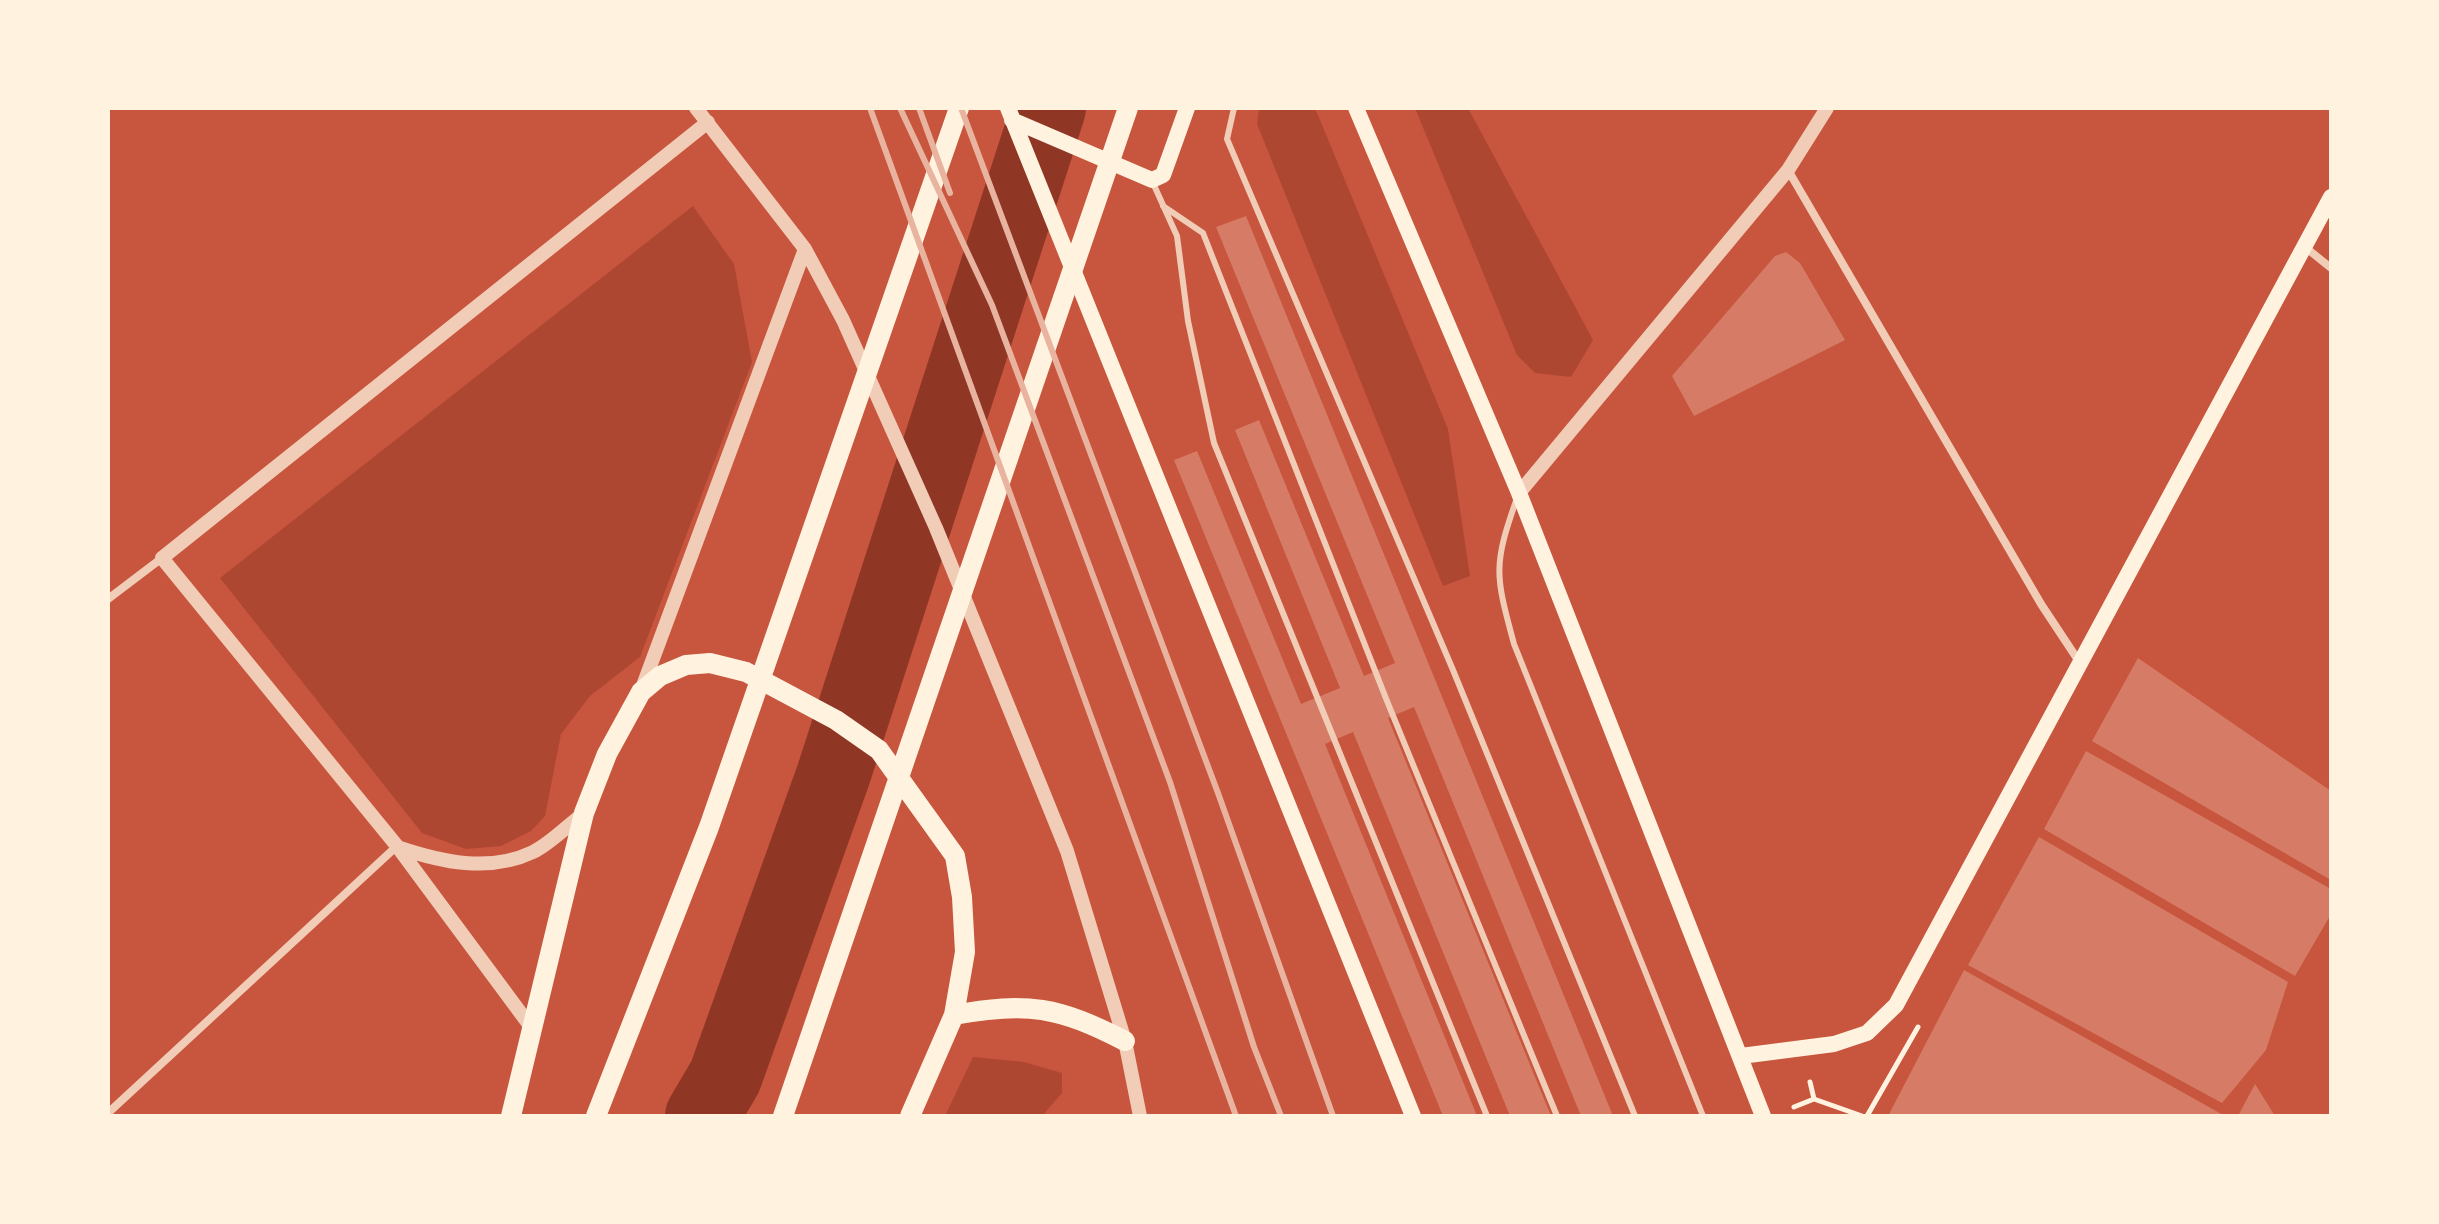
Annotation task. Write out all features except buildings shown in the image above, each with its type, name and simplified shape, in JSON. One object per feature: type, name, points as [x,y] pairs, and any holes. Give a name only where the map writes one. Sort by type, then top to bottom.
[{"type":"main road","points":[[596,1116],[709,827],[959,108]]},
{"type":"main road","points":[[783,1116],[1128,108]]},
{"type":"main road","points":[[1015,119],[1152,180],[1163,175],[1187,108]]},
{"type":"main road","points":[[1356,108],[1519,493],[1763,1116]]},
{"type":"main road","points":[[1015,119],[1413,1116]]},
{"type":"main road","points":[[1741,1056],[1834,1044],[1867,1033],[1896,1005],[2331,197]]},
{"type":"main road","points":[[511,1116],[584,813],[607,754],[641,692],[673,670],[686,665],[710,663],[746,672],[836,720],[871,745],[928,814],[955,856],[962,897],[965,952],[954,1015],[910,1116]]},
{"type":"main road","points":[[954,1015],[999,1007],[1031,1007],[1076,1016],[1125,1041]]},
{"type":"street","points":[[696,108],[805,249],[843,320],[936,528],[1067,851],[1125,1041],[1140,1116]]},
{"type":"street","points":[[1519,493],[1788,170],[1827,108]]},
{"type":"street","points":[[108,599],[708,122]]},
{"type":"street","points":[[1788,170],[2041,604],[2080,663]]},
{"type":"street","points":[[2304,247],[2331,268]]},
{"type":"street","points":[[641,692],[805,249]]},
{"type":"street","points":[[162,558],[397,846],[531,1027]]},
{"type":"street","points":[[397,846],[453,863],[500,862],[534,851],[584,813]]},
{"type":"street","points":[[108,1113],[397,846]]},
{"type":"lane","points":[[1234,108],[1227,139],[1453,670],[1635,1116]]},
{"type":"lane","points":[[1152,180],[1177,236],[1188,321],[1214,443],[1487,1116]]},
{"type":"lane","points":[[1163,206],[1203,233],[1387,701],[1557,1116]]},
{"type":"lane","points":[[1519,493],[1499,550],[1497,585],[1514,644],[1703,1116]]},
{"type":"path","points":[[1794,1107],[1814,1099],[1864,1116],[1922,1020]]},
{"type":"path","points":[[1810,1082],[1814,1099]]},
{"type":"shaded area","points":[[1259,108],[1315,108],[1448,429],[1470,576],[1443,586],[1257,124]]},
{"type":"shaded area","points":[[1415,108],[1468,108],[1593,340],[1571,377],[1535,373],[1517,355]]},
{"type":"shaded area","points":[[693,206],[734,264],[752,362],[640,657],[590,696],[561,734],[545,816],[531,831],[501,846],[466,849],[422,833],[220,578]]},
{"type":"shaded area","points":[[973,1057],[1024,1062],[1062,1073],[1062,1093],[1042,1116],[945,1116]]},
{"type":"waterway","points":[[702,1116],[725,1077],[833,776],[1049,108]]},
{"type":"railway","points":[[870,108],[1236,1116]]},
{"type":"railway","points":[[900,108],[992,305],[1170,782],[1254,1047],[1281,1116]]},
{"type":"railway","points":[[919,108],[950,193]]},
{"type":"railway","points":[[961,108],[1218,793],[1333,1116]]}]
